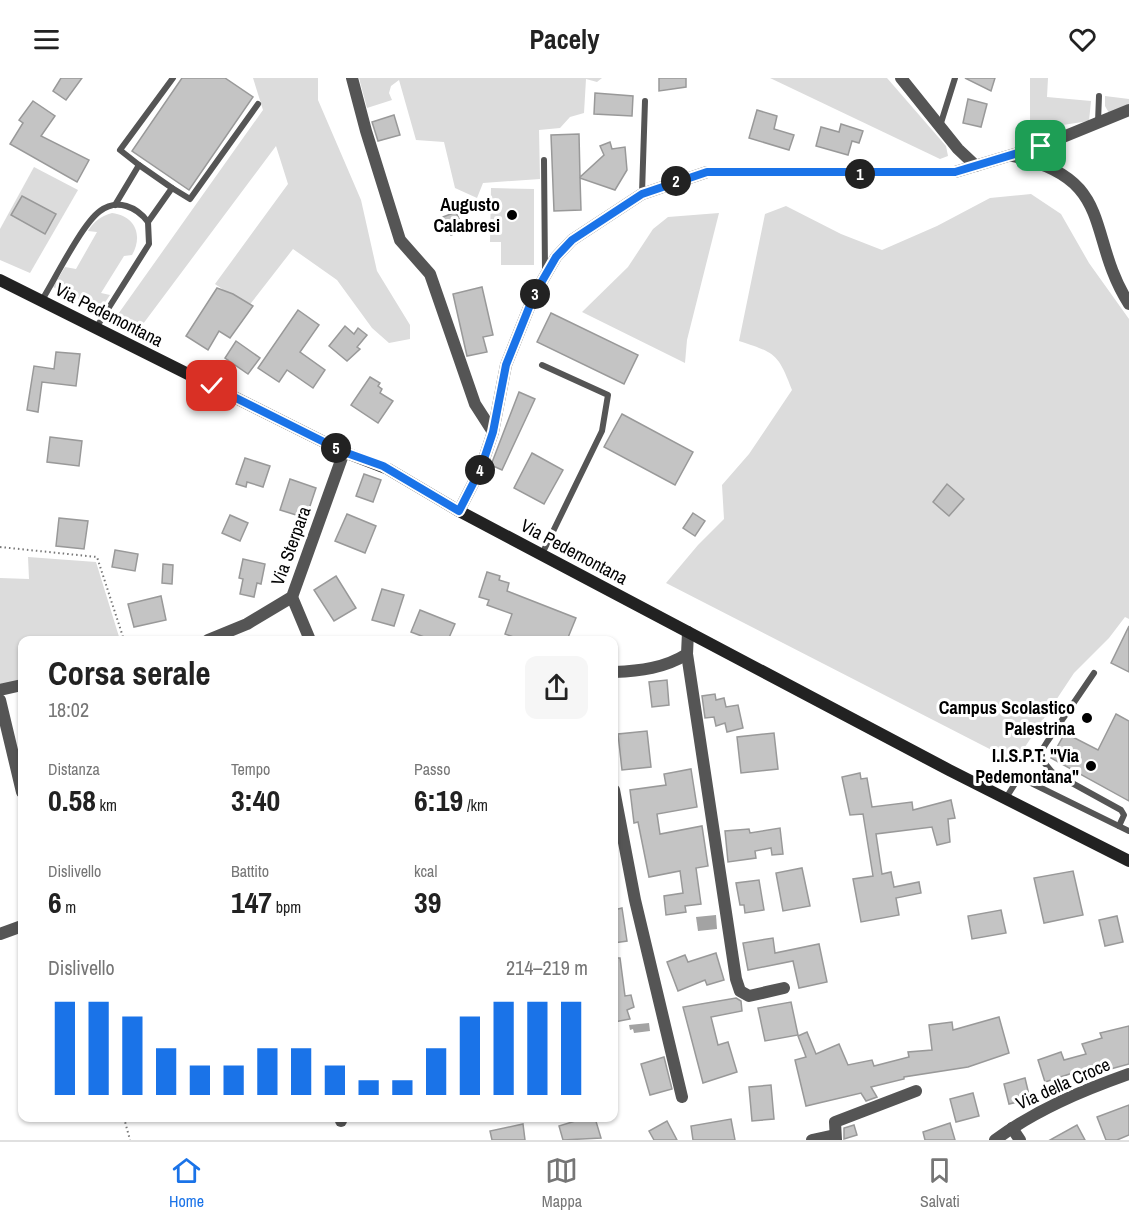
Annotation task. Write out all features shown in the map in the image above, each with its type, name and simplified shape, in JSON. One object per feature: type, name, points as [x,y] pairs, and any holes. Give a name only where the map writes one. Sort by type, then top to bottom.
[{"type":"street","points":[[352,78],[400,240],[430,274],[475,404],[493,432]]},
{"type":"street","points":[[901,78],[976,166]]},
{"type":"street","points":[[459,511],[481,468],[493,432],[506,365],[534,295],[556,257],[572,240],[642,194],[707,172],[944,173],[1010,156],[1129,110]]},
{"type":"street","points":[[1010,156],[1055,170],[1086,195],[1100,224],[1105,250],[1121,291],[1129,304]]},
{"type":"street","name":"Via Pedemontana","points":[[0,280],[344,452],[383,466],[459,511],[542,555],[1129,861]]},
{"type":"street","name":"Via Sterpara","points":[[217,636],[257,619],[292,597],[344,452]]},
{"type":"street","points":[[292,597],[308,636]]},
{"type":"street","points":[[688,632],[687,654],[736,979],[740,991],[749,996],[784,988]]},
{"type":"street","points":[[618,672],[660,667],[687,654]]},
{"type":"street","points":[[0,690],[18,686]]},
{"type":"street","points":[[0,700],[18,775]]},
{"type":"street","points":[[618,811],[635,900],[682,1097]]},
{"type":"street","points":[[0,934],[18,927]]},
{"type":"street","name":"Via della Croce","points":[[995,1140],[1012,1128],[1086,1089],[1129,1074]]},
{"type":"street","points":[[812,1140],[836,1137],[835,1122],[916,1091]]},
{"type":"street","name":"Via della Croce","points":[[1012,1128],[1020,1140]]},
{"type":"lane","points":[[173,78],[120,150],[189,199],[258,104]]},
{"type":"lane","points":[[940,126],[955,78]]},
{"type":"lane","points":[[1098,123],[1099,96]]},
{"type":"lane","points":[[642,194],[645,101]]},
{"type":"lane","points":[[544,160],[545,276]]},
{"type":"lane","points":[[115,205],[139,165]]},
{"type":"lane","points":[[95,328],[149,244],[148,222],[172,188]]},
{"type":"lane","points":[[42,300],[93,216],[109,205],[115,205],[132,207],[148,222]]},
{"type":"lane","points":[[542,365],[608,395],[602,430],[542,555]]},
{"type":"lane","points":[[1094,673],[1042,750],[1042,760],[1047,769],[1121,810],[1126,817],[1119,826]]},
{"type":"lane","points":[[1006,798],[1016,782],[1025,780],[1129,831]]},
{"type":"path","points":[[0,547],[97,557],[122,636]]},
{"type":"path","points":[[125,1122],[130,1140]]},
{"type":"shaded area","points":[[253,78],[318,78],[318,100],[361,200],[377,271],[410,325],[410,339],[389,343],[372,328],[337,280],[293,249],[248,307],[215,284],[288,184],[276,146],[140,328],[116,317],[263,110]]},
{"type":"shaded area","points":[[359,78],[602,78],[597,82],[586,79],[584,113],[570,117],[560,128],[539,130],[540,179],[483,183],[477,198],[455,188],[444,142],[416,140],[399,80],[391,86],[389,93],[392,100],[367,108]]},
{"type":"shaded area","points":[[770,78],[887,78],[946,146],[948,156],[940,159]]},
{"type":"shaded area","points":[[1030,78],[1048,78],[1047,97],[1091,101],[1089,121],[1030,130]]},
{"type":"shaded area","points":[[1105,96],[1129,99],[1129,108],[1109,113],[1105,106]]},
{"type":"shaded area","points":[[34,167],[78,190],[30,273],[0,260],[0,229]]},
{"type":"shaded area","name":"Augusto Calabresi","points":[[491,188],[534,189],[534,265],[501,265],[501,242],[490,242]]},
{"type":"shaded area","points":[[1031,194],[1061,214],[1089,263],[1129,319],[1129,619],[1125,617],[1109,638],[1074,673],[1015,762],[666,583],[698,545],[724,519],[722,485],[749,454],[792,390],[783,369],[774,356],[739,341],[765,214],[786,206],[841,234],[882,250],[937,226],[990,198]]},
{"type":"shaded area","points":[[112,213],[127,218],[132,223],[137,234],[137,241],[132,255],[124,256],[101,293],[110,295],[100,310],[53,287],[65,267],[76,269],[97,232],[88,231],[93,224],[101,217]]},
{"type":"shaded area","points":[[719,213],[687,340],[685,363],[582,312],[628,267],[653,229],[668,217]]},
{"type":"shaded area","points":[[28,557],[96,562],[119,636],[18,636],[18,681],[0,685],[0,578],[29,579]]},
{"type":"shaded area","points":[[716,915],[717,929],[698,931],[696,917]]},
{"type":"shaded area","points":[[649,1023],[650,1031],[634,1033],[633,1029],[630,1030],[629,1025]]},
{"type":"building","points":[[61,78],[82,78],[66,100],[53,91]]},
{"type":"building","points":[[182,78],[225,78],[253,97],[189,190],[132,151]]},
{"type":"building","points":[[659,78],[686,78],[686,87],[659,91]]},
{"type":"building","points":[[965,78],[995,78],[991,91]]},
{"type":"building","points":[[595,93],[633,96],[632,116],[594,114]]},
{"type":"building","points":[[968,99],[987,104],[981,127],[963,123]]},
{"type":"building","points":[[33,101],[55,116],[41,136],[89,160],[77,182],[10,144],[23,123],[19,120]]},
{"type":"building","points":[[757,110],[777,116],[774,129],[794,135],[789,150],[749,138]]},
{"type":"building","points":[[394,115],[400,135],[378,141],[372,122]]},
{"type":"building","points":[[841,124],[863,131],[859,143],[852,141],[848,155],[816,146],[821,127],[839,132]]},
{"type":"building","points":[[579,134],[580,177],[604,155],[600,146],[610,142],[612,149],[625,147],[627,170],[615,190],[580,178],[581,210],[554,211],[551,135]]},
{"type":"building","points":[[22,196],[56,214],[45,234],[11,215]]},
{"type":"building","points":[[456,212],[464,230],[451,235],[443,217]]},
{"type":"building","points":[[482,287],[493,335],[483,337],[487,352],[467,356],[453,294]]},
{"type":"building","points":[[217,288],[253,306],[230,338],[219,331],[208,350],[186,336]]},
{"type":"building","points":[[298,310],[319,325],[300,352],[325,370],[313,388],[287,370],[279,382],[258,368]]},
{"type":"building","points":[[551,313],[638,355],[624,384],[537,342]]},
{"type":"building","points":[[345,326],[354,334],[358,328],[367,335],[357,347],[360,349],[347,361],[329,346]]},
{"type":"building","points":[[236,341],[260,358],[248,374],[225,358]]},
{"type":"building","points":[[56,352],[80,354],[76,386],[42,382],[38,412],[27,410],[34,366],[54,369]]},
{"type":"building","points":[[370,377],[380,383],[378,386],[382,389],[380,393],[393,401],[378,423],[351,405]]},
{"type":"building","points":[[519,392],[535,399],[502,470],[491,465]]},
{"type":"building","points":[[622,414],[693,452],[675,485],[604,447]]},
{"type":"building","points":[[50,437],[82,441],[79,466],[47,462]]},
{"type":"building","points":[[532,453],[563,470],[544,504],[514,488]]},
{"type":"building","points":[[245,458],[270,466],[263,487],[247,482],[246,487],[236,484]]},
{"type":"building","points":[[364,474],[381,480],[373,502],[356,496]]},
{"type":"building","points":[[290,479],[316,488],[306,518],[280,510]]},
{"type":"building","points":[[947,484],[964,499],[949,516],[933,502]]},
{"type":"building","points":[[693,513],[705,521],[695,536],[683,528]]},
{"type":"building","points":[[347,514],[376,526],[365,553],[335,541]]},
{"type":"building","points":[[230,515],[248,523],[240,541],[222,533]]},
{"type":"building","points":[[59,518],[88,521],[84,549],[56,546]]},
{"type":"building","points":[[115,550],[138,554],[135,571],[112,567]]},
{"type":"building","points":[[243,559],[265,564],[261,584],[257,583],[254,597],[240,594],[243,579],[239,578]]},
{"type":"building","points":[[163,564],[173,565],[172,584],[162,583]]},
{"type":"building","points":[[487,572],[500,576],[499,580],[509,583],[507,591],[576,618],[569,636],[511,636],[505,634],[512,614],[487,605],[489,600],[479,597]]},
{"type":"building","points":[[336,576],[356,608],[334,621],[314,590]]},
{"type":"building","points":[[382,589],[404,595],[394,626],[372,620]]},
{"type":"building","points":[[161,596],[166,620],[134,627],[128,604]]},
{"type":"building","points":[[420,610],[455,624],[450,636],[422,636],[411,632]]},
{"type":"building","points":[[1129,626],[1129,672],[1111,663]]},
{"type":"building","points":[[667,680],[669,705],[652,707],[649,682]]},
{"type":"building","points":[[715,694],[716,700],[724,698],[726,707],[738,705],[743,728],[727,732],[725,723],[716,726],[714,717],[705,718],[702,696]]},
{"type":"building","name":"I.I.S.P.T. \"Via Pedemontana\"","points":[[1116,714],[1129,721],[1129,801],[1051,758],[1065,733],[1098,750]]},
{"type":"building","points":[[647,731],[651,767],[622,770],[618,734]]},
{"type":"building","points":[[774,733],[778,769],[741,773],[737,737]]},
{"type":"building","points":[[691,769],[697,807],[657,814],[660,834],[702,826],[708,866],[696,868],[701,904],[685,906],[686,912],[666,915],[664,896],[683,893],[680,871],[649,877],[638,822],[634,823],[630,790],[666,785],[664,774]]},
{"type":"building","points":[[860,773],[861,779],[867,778],[872,807],[912,802],[913,810],[951,800],[955,818],[948,819],[950,842],[937,845],[932,827],[876,834],[882,874],[891,872],[894,887],[919,882],[921,893],[896,898],[899,915],[861,922],[853,879],[873,876],[863,814],[850,815],[842,777]]},
{"type":"building","points":[[780,828],[783,854],[772,855],[771,848],[755,851],[756,858],[728,862],[725,831],[749,829],[750,833]]},
{"type":"building","points":[[802,868],[810,906],[783,911],[776,873]]},
{"type":"building","points":[[1073,871],[1083,915],[1044,923],[1034,878]]},
{"type":"building","points":[[759,880],[764,910],[745,913],[744,905],[740,905],[736,883]]},
{"type":"building","points":[[622,908],[627,941],[618,942],[618,909]]},
{"type":"building","points":[[1001,910],[1006,933],[972,939],[968,916]]},
{"type":"building","points":[[1117,916],[1123,942],[1105,946],[1099,920]]},
{"type":"building","points":[[773,938],[775,953],[819,944],[827,982],[799,988],[793,961],[748,970],[743,943]]},
{"type":"building","points":[[716,953],[724,980],[707,985],[705,980],[678,991],[667,962],[685,955],[688,962]]},
{"type":"building","points":[[618,958],[620,958],[625,996],[631,995],[634,1007],[627,1010],[630,1019],[618,1021]]},
{"type":"building","points":[[736,998],[741,1001],[742,1011],[711,1017],[718,1045],[728,1042],[737,1072],[703,1083],[683,1007]]},
{"type":"building","points":[[791,1002],[798,1035],[765,1041],[758,1008]]},
{"type":"building","points":[[999,1017],[1009,1053],[968,1067],[904,1077],[904,1079],[871,1087],[877,1097],[866,1101],[861,1093],[806,1106],[795,1060],[806,1057],[798,1036],[807,1032],[816,1054],[839,1044],[848,1065],[872,1060],[874,1066],[909,1057],[908,1052],[932,1050],[929,1025],[952,1022],[953,1030]]},
{"type":"building","points":[[1129,1026],[1129,1064],[1081,1077],[1079,1071],[1045,1082],[1038,1060],[1061,1052],[1064,1060],[1086,1054],[1082,1044],[1102,1038],[1100,1033]]},
{"type":"building","points":[[664,1057],[672,1089],[650,1095],[641,1064]]},
{"type":"building","points":[[1025,1078],[1030,1099],[1009,1104],[1004,1084]]},
{"type":"building","points":[[771,1085],[774,1119],[752,1121],[749,1087]]},
{"type":"building","points":[[973,1093],[979,1116],[956,1122],[950,1099]]},
{"type":"building","points":[[1129,1105],[1129,1135],[1117,1140],[1106,1140],[1097,1117]]},
{"type":"building","points":[[731,1119],[735,1140],[693,1140],[691,1126]]},
{"type":"building","points":[[667,1121],[677,1140],[654,1140],[649,1131]]},
{"type":"building","points":[[572,1122],[596,1122],[601,1138],[563,1140],[559,1126]]},
{"type":"building","points":[[950,1123],[955,1140],[925,1140],[923,1132]]},
{"type":"building","points":[[523,1124],[525,1140],[492,1140],[490,1131]]},
{"type":"building","points":[[854,1125],[857,1135],[844,1139],[844,1128]]},
{"type":"building","points":[[1077,1125],[1085,1140],[1050,1140]]},
{"type":"place","name":"Augusto Calabresi","points":[[512,215]]},
{"type":"place","name":"Campus Scolastico Palestrina","points":[[1087,718]]},
{"type":"place","name":"I.I.S.P.T. \"Via Pedemontana\"","points":[[1091,766]]},
{"type":"route","points":[[212,386],[344,452],[383,466],[459,511],[481,468],[493,432],[506,365],[534,295],[556,257],[572,240],[642,194],[707,172],[871,174],[955,172],[1041,146]]}]
